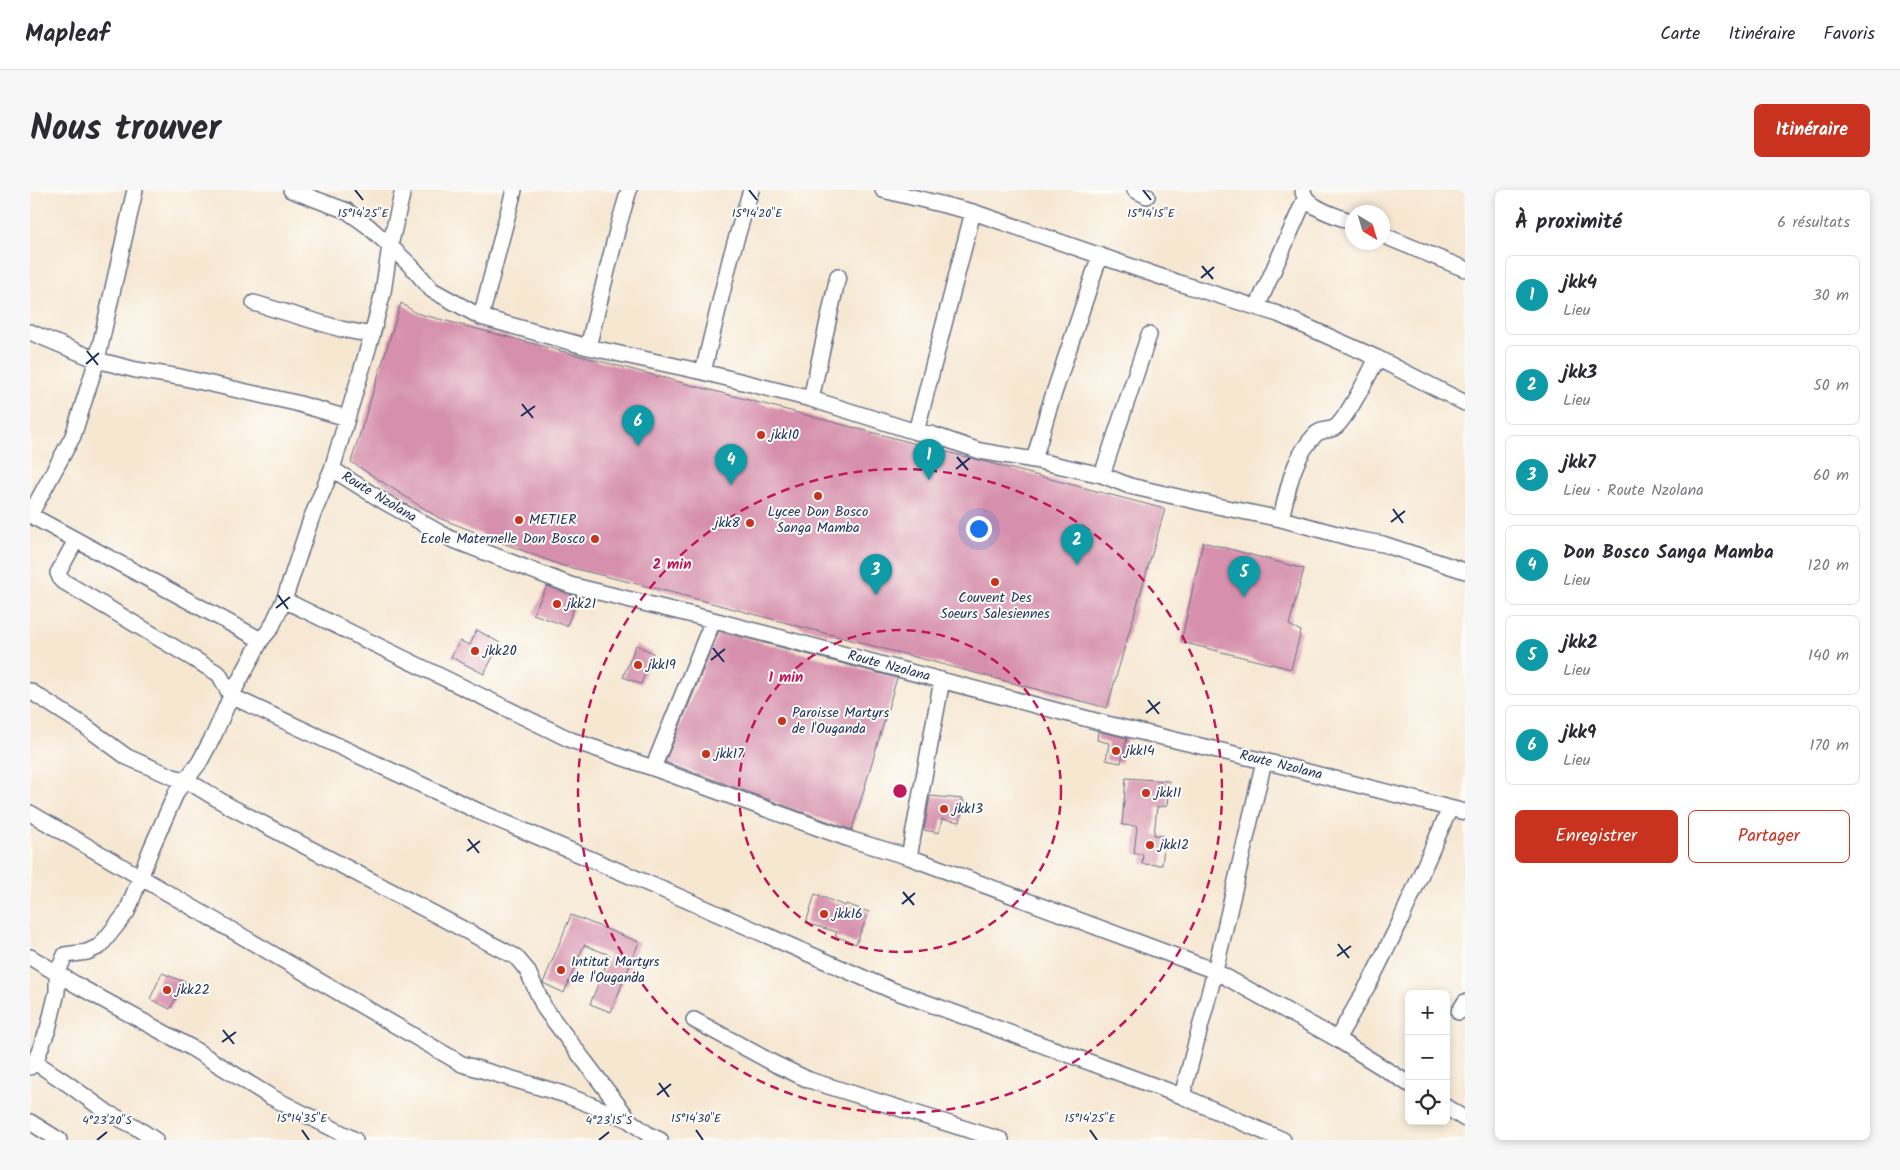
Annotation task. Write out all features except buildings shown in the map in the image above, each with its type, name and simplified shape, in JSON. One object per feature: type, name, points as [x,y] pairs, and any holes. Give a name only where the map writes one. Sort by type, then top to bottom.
[{"type":"street","points":[[135,190],[97,360],[73,436],[30,515],[260,640]]},
{"type":"street","points":[[291,190],[347,211],[368,226],[390,246],[432,290],[481,317],[588,347],[703,372],[811,399],[916,432],[931,434],[980,451],[1034,460],[1102,476],[1130,486],[1281,519],[1354,539],[1383,544],[1464,568]]},
{"type":"street","points":[[155,1140],[134,1126],[108,1114],[68,1084],[32,1064],[48,1029],[56,992],[57,974],[65,954],[87,952],[100,946],[127,912],[151,849],[177,791],[199,763],[260,640],[271,628],[284,600],[311,519],[332,469],[372,335],[383,292],[390,246],[403,190]]},
{"type":"street","points":[[481,317],[514,190]]},
{"type":"street","points":[[588,347],[618,226],[629,190]]},
{"type":"street","points":[[703,372],[731,256],[751,190]]},
{"type":"street","points":[[884,190],[973,212],[1176,282],[1278,314],[1377,358],[1465,404]]},
{"type":"street","points":[[1304,194],[1312,205],[1345,219]]},
{"type":"street","points":[[1256,307],[1304,194]]},
{"type":"street","points":[[916,432],[973,212]]},
{"type":"street","points":[[1390,238],[1465,269]]},
{"type":"street","points":[[1034,460],[1048,411],[1100,255]]},
{"type":"street","points":[[811,399],[838,276]]},
{"type":"street","points":[[254,303],[340,329],[372,335]]},
{"type":"street","points":[[30,332],[97,360],[136,370],[188,379],[296,403],[347,418]]},
{"type":"street","points":[[1102,476],[1149,335]]},
{"type":"street","points":[[1281,519],[1297,459],[1316,434],[1320,431],[1333,429],[1339,424],[1361,390],[1377,358]]},
{"type":"street","name":"Route Nzolana","points":[[332,469],[383,501],[451,539],[570,586],[714,620],[1107,724],[1264,760],[1458,810]]},
{"type":"street","points":[[76,540],[58,573],[61,580],[219,674],[231,696],[480,812],[889,989],[1182,1096],[1283,1140]]},
{"type":"street","points":[[284,600],[571,740],[852,840],[909,858],[1215,971],[1338,1039],[1405,1081]]},
{"type":"street","points":[[653,768],[714,620]]},
{"type":"street","points":[[909,858],[942,680]]},
{"type":"street","points":[[30,691],[82,724],[127,757],[173,777],[186,780],[229,806],[516,957],[527,970],[545,1009],[630,1121]]},
{"type":"street","points":[[1182,1096],[1215,971],[1264,760]]},
{"type":"street","points":[[1338,1039],[1372,978],[1458,810]]},
{"type":"street","points":[[30,813],[462,1064],[563,1094],[630,1121],[649,1135],[660,1140]]},
{"type":"street","points":[[30,957],[57,974],[190,1046],[271,1097],[355,1140]]},
{"type":"street","points":[[694,1020],[808,1080],[1001,1140]]},
{"type":"street","points":[[1450,1110],[1465,1119]]},
{"type":"street","points":[[30,1122],[58,1140]]},
{"type":"place","name":"jkk10","points":[[761,435]]},
{"type":"place","name":"jkk9","points":[[638,446]]},
{"type":"place","name":"jkk4","points":[[929,480]]},
{"type":"place","name":"Don Bosco Sanga Mamba","points":[[731,485]]},
{"type":"place","name":"Lycee Don Bosco Sanga Mamba","points":[[818,496]]},
{"type":"place","name":"METIER","points":[[519,520]]},
{"type":"place","name":"jkk8","points":[[750,523]]},
{"type":"place","name":"Ecole Maternelle Don Bosco","points":[[595,539]]},
{"type":"place","name":"jkk3","points":[[1077,565]]},
{"type":"place","name":"Couvent Des Soeurs Salesiennes","points":[[995,582]]},
{"type":"place","name":"jkk7","points":[[876,595]]},
{"type":"place","name":"jkk2","points":[[1244,597]]},
{"type":"place","name":"jkk21","points":[[557,604]]},
{"type":"place","name":"jkk20","points":[[475,651]]},
{"type":"place","name":"jkk19","points":[[638,665]]},
{"type":"place","name":"Paroisse Martyrs de l'Ouganda","points":[[782,721]]},
{"type":"place","name":"jkk14","points":[[1116,751]]},
{"type":"place","name":"jkk17","points":[[706,754]]},
{"type":"place","name":"jkk11","points":[[1146,793]]},
{"type":"place","name":"jkk13","points":[[944,809]]},
{"type":"place","name":"jkk12","points":[[1150,845]]},
{"type":"place","name":"jkk16","points":[[824,914]]},
{"type":"place","name":"Intitut Martyrs de l'Ouganda","points":[[561,970]]},
{"type":"place","name":"jkk22","points":[[167,990]]}]
